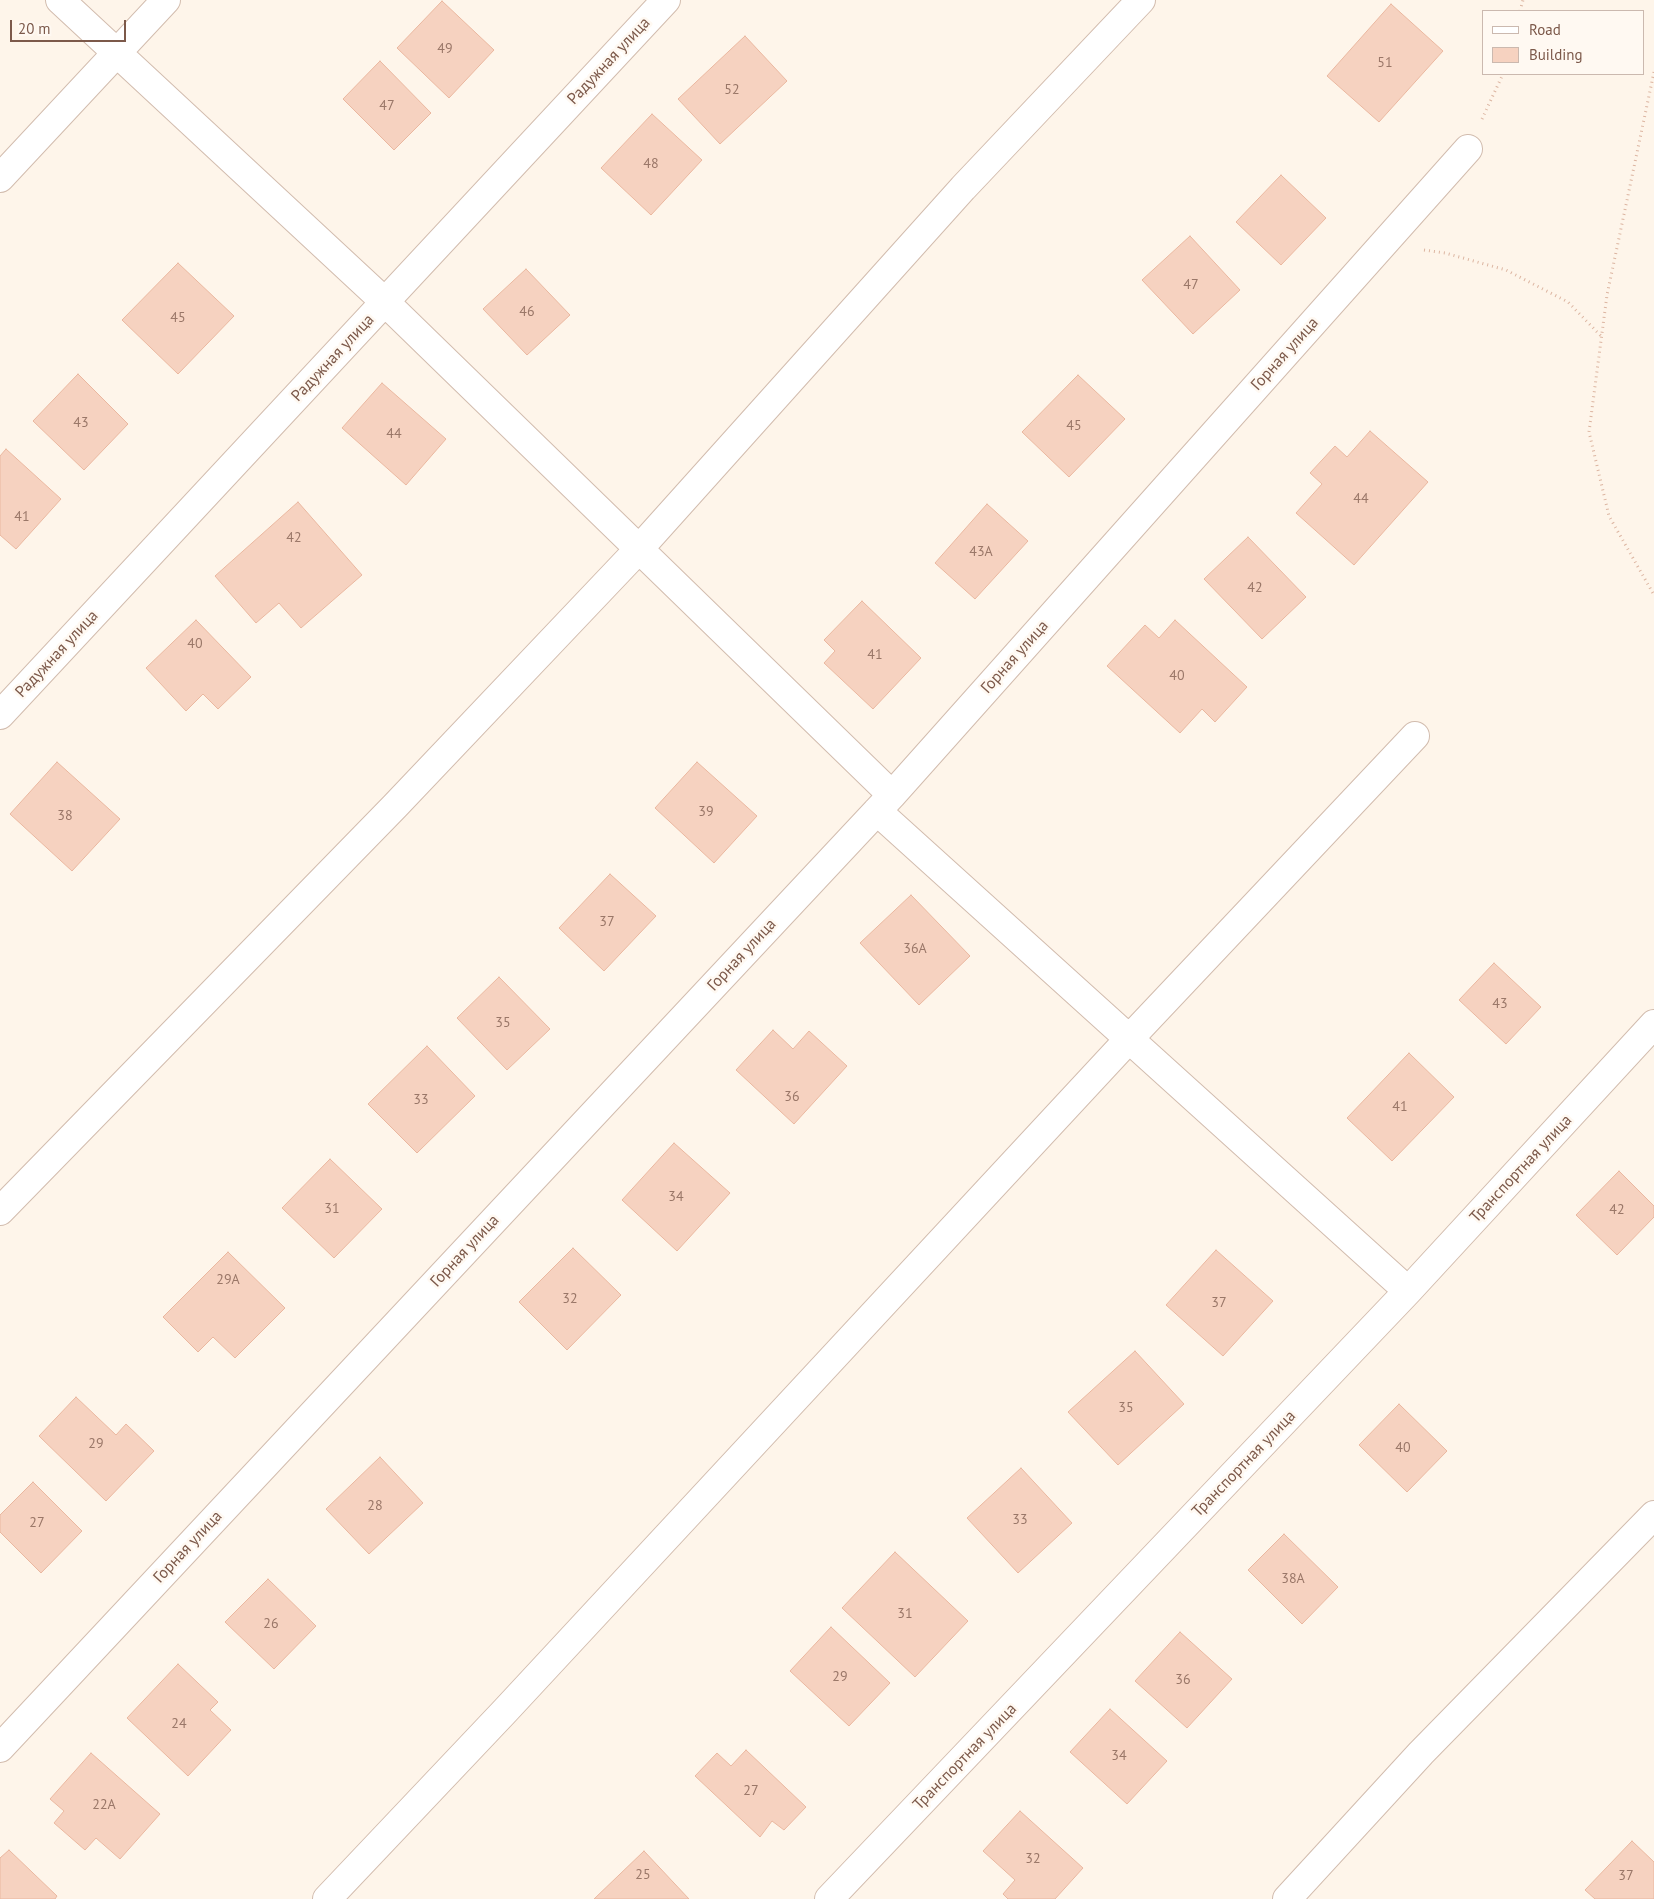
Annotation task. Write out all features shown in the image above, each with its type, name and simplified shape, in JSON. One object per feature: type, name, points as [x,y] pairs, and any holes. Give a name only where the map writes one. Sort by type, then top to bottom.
[{"type":"street","points":[[60,0],[385,302],[640,549],[885,803],[1129,1039],[1408,1291]]},
{"type":"street","points":[[0,178],[166,0]]},
{"type":"street","name":"Радужная улица","points":[[0,715],[666,0]]},
{"type":"street","points":[[0,1211],[374,828],[640,549],[963,188],[1142,0]]},
{"type":"street","name":"Горная улица","points":[[0,1748],[885,803],[1468,149]]},
{"type":"street","points":[[328,1899],[1129,1039],[1415,736]]},
{"type":"street","name":"Транспортная улица","points":[[829,1899],[1408,1291],[1654,1024]]},
{"type":"street","points":[[1287,1899],[1422,1753],[1654,1515]]},
{"type":"path","points":[[1654,72],[1607,295],[1589,432],[1609,516],[1654,596]]},
{"type":"path","points":[[1468,149],[1503,75]]},
{"type":"path","points":[[1382,245],[1445,253],[1506,270],[1568,302],[1602,336]]},
{"type":"building","points":[[442,1],[494,50],[449,98],[397,48]]},
{"type":"building","points":[[1391,4],[1443,51],[1379,122],[1327,76]]},
{"type":"building","points":[[745,36],[787,81],[720,144],[678,99]]},
{"type":"building","points":[[380,61],[431,113],[394,150],[343,99]]},
{"type":"building","points":[[652,114],[702,160],[651,215],[601,168]]},
{"type":"building","points":[[1281,175],[1326,218],[1281,265],[1236,222]]},
{"type":"building","points":[[1190,236],[1240,290],[1193,334],[1142,280]]},
{"type":"building","points":[[178,263],[234,316],[178,374],[122,320]]},
{"type":"building","points":[[526,269],[570,315],[527,355],[483,309]]},
{"type":"building","points":[[78,374],[128,424],[84,470],[33,421]]},
{"type":"building","points":[[1078,375],[1125,419],[1069,477],[1022,432]]},
{"type":"building","points":[[382,383],[446,439],[406,485],[342,428]]},
{"type":"building","points":[[1370,431],[1428,482],[1354,565],[1296,513],[1322,484],[1310,473],[1335,446],[1347,457]]},
{"type":"building","points":[[6,449],[61,499],[16,549],[0,535],[0,456]]},
{"type":"building","points":[[298,502],[362,575],[301,628],[279,603],[256,623],[215,576]]},
{"type":"building","points":[[987,504],[1028,541],[975,599],[935,563]]},
{"type":"building","points":[[1248,537],[1306,597],[1262,639],[1204,579]]},
{"type":"building","points":[[862,601],[921,658],[873,709],[824,663],[835,651],[824,640]]},
{"type":"building","points":[[196,620],[251,677],[218,709],[203,694],[186,711],[146,668]]},
{"type":"building","points":[[1175,620],[1247,687],[1215,722],[1202,709],[1180,733],[1107,666],[1145,625],[1159,638]]},
{"type":"building","points":[[57,762],[120,819],[72,871],[10,814]]},
{"type":"building","points":[[697,762],[757,816],[714,863],[655,808]]},
{"type":"building","points":[[610,874],[656,916],[604,971],[559,928]]},
{"type":"building","points":[[911,895],[970,956],[919,1005],[860,943]]},
{"type":"building","points":[[1494,963],[1541,1007],[1506,1044],[1459,1000]]},
{"type":"building","points":[[499,977],[550,1029],[507,1070],[457,1018]]},
{"type":"building","points":[[773,1030],[793,1049],[809,1031],[847,1066],[794,1124],[736,1070]]},
{"type":"building","points":[[427,1046],[475,1096],[417,1153],[368,1104]]},
{"type":"building","points":[[1409,1053],[1454,1097],[1392,1161],[1347,1118]]},
{"type":"building","points":[[674,1143],[730,1193],[677,1251],[622,1200]]},
{"type":"building","points":[[330,1159],[382,1209],[334,1258],[282,1208]]},
{"type":"building","points":[[1619,1171],[1654,1206],[1654,1217],[1617,1255],[1576,1215]]},
{"type":"building","points":[[573,1248],[621,1295],[567,1350],[519,1302]]},
{"type":"building","points":[[1216,1250],[1273,1301],[1223,1356],[1166,1305]]},
{"type":"building","points":[[228,1252],[285,1308],[235,1358],[213,1337],[198,1352],[163,1317]]},
{"type":"building","points":[[1135,1351],[1184,1404],[1118,1465],[1068,1412]]},
{"type":"building","points":[[76,1397],[116,1435],[126,1424],[154,1451],[106,1501],[39,1436]]},
{"type":"building","points":[[1399,1404],[1447,1451],[1407,1492],[1359,1445]]},
{"type":"building","points":[[380,1457],[423,1503],[369,1554],[326,1509]]},
{"type":"building","points":[[1021,1468],[1072,1523],[1018,1573],[967,1518]]},
{"type":"building","points":[[33,1482],[82,1531],[41,1573],[0,1532],[0,1515]]},
{"type":"building","points":[[1284,1534],[1338,1587],[1302,1624],[1248,1570]]},
{"type":"building","points":[[895,1552],[968,1621],[915,1677],[842,1608]]},
{"type":"building","points":[[268,1579],[316,1626],[274,1669],[225,1622]]},
{"type":"building","points":[[831,1627],[890,1683],[849,1726],[790,1671]]},
{"type":"building","points":[[1180,1632],[1232,1679],[1187,1728],[1135,1681]]},
{"type":"building","points":[[178,1664],[218,1702],[210,1710],[231,1730],[188,1776],[127,1718]]},
{"type":"building","points":[[1110,1709],[1167,1761],[1127,1804],[1070,1752]]},
{"type":"building","points":[[746,1750],[806,1807],[784,1830],[772,1821],[760,1837],[695,1776],[717,1753],[731,1766]]},
{"type":"building","points":[[91,1753],[160,1814],[120,1859],[96,1838],[85,1850],[54,1823],[64,1811],[50,1799]]},
{"type":"building","points":[[1020,1811],[1083,1868],[1055,1899],[1008,1899],[1003,1894],[1015,1880],[983,1851]]},
{"type":"building","points":[[1632,1841],[1654,1862],[1654,1899],[1595,1899],[1585,1890]]},
{"type":"building","points":[[9,1850],[57,1896],[55,1899],[0,1899],[0,1858]]},
{"type":"building","points":[[644,1851],[689,1899],[594,1899]]}]
